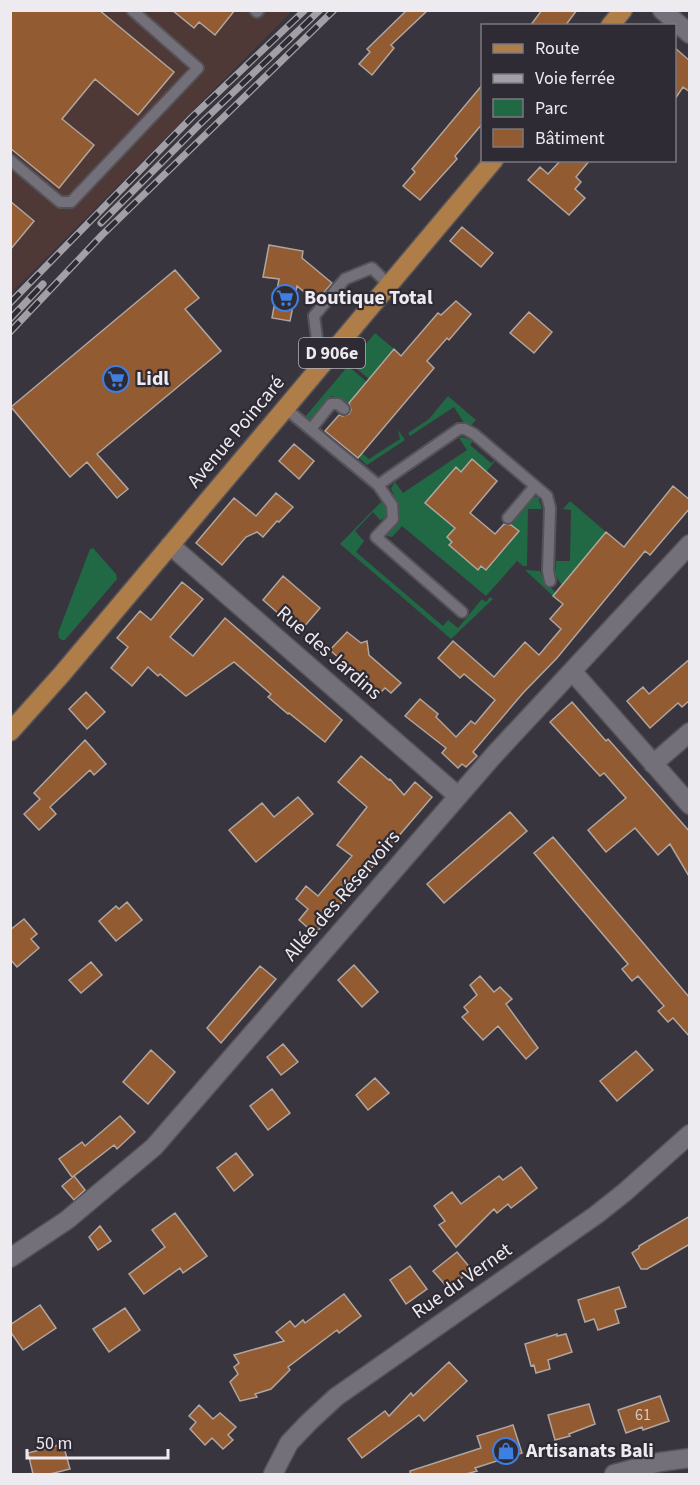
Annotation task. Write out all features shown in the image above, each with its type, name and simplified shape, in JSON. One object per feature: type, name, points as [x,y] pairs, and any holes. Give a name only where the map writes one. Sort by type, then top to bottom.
[{"type":"main road","points":[[612,24],[623,10]]},
{"type":"main road","name":"Avenue Poincaré","points":[[10,732],[62,674],[493,162]]},
{"type":"street","points":[[662,10],[690,34]]},
{"type":"street","name":"Allée des Réservoirs","points":[[10,1258],[67,1220],[154,1147],[458,796],[690,544]]},
{"type":"street","name":"Rue des Jardins","points":[[170,545],[458,796]]},
{"type":"street","points":[[572,671],[690,805]]},
{"type":"street","points":[[653,764],[690,732]]},
{"type":"street","name":"Rue du Vernet","points":[[273,1474],[290,1443],[336,1397],[596,1215],[690,1134]]},
{"type":"street","points":[[614,1474],[660,1462],[690,1458]]},
{"type":"lane","points":[[10,160],[60,202],[71,202],[198,68],[132,10]]},
{"type":"lane","points":[[326,360],[317,339],[314,316],[345,279],[372,268],[389,285]]},
{"type":"lane","points":[[311,429],[332,404],[338,404],[344,409]]},
{"type":"lane","points":[[285,408],[378,485],[392,505],[393,519],[376,537],[462,612]]},
{"type":"lane","points":[[378,485],[459,429],[465,429],[474,434],[547,496],[550,508],[548,571],[550,581]]},
{"type":"lane","points":[[508,518],[535,486]]},
{"type":"shaded area","points":[[11,11],[292,11],[11,293]]},
{"type":"green space","points":[[375,333],[394,349],[369,379],[350,363]]},
{"type":"green space","points":[[348,366],[367,382],[347,405],[340,398],[331,396],[311,419],[307,420],[305,417]]},
{"type":"green space","points":[[448,396],[476,420],[471,425],[464,423],[454,407],[410,436],[408,433],[429,419]]},
{"type":"green space","points":[[398,430],[405,440],[367,465],[358,457],[362,453],[369,459],[400,439]]},
{"type":"green space","points":[[463,437],[473,441],[470,445],[491,463],[496,460],[486,472],[461,472],[456,467],[425,503],[455,528],[448,537],[452,542],[450,546],[478,569],[481,566],[487,570],[519,531],[511,525],[534,497],[538,497],[542,509],[528,509],[527,566],[517,561],[486,596],[402,526],[392,537],[387,536],[399,513],[391,488],[395,482],[403,493],[467,450],[459,438]]},
{"type":"green space","points":[[570,501],[606,532],[562,585],[555,576],[556,561],[570,561],[571,510],[563,509]]},
{"type":"green space","points":[[381,502],[387,508],[386,518],[380,520],[373,512],[355,531],[364,541],[356,552],[443,626],[448,620],[458,628],[482,599],[486,602],[490,597],[493,599],[451,639],[340,544]]},
{"type":"green space","points":[[93,548],[116,574],[117,579],[65,640],[62,640],[58,633],[90,549]]},
{"type":"green space","points":[[525,570],[540,571],[544,581],[556,593],[553,596]]},
{"type":"building","points":[[10,10],[99,10],[174,72],[138,115],[95,79],[62,119],[94,145],[59,188],[10,148]]},
{"type":"building","points":[[172,10],[235,10],[215,35],[199,22],[194,28]]},
{"type":"building","points":[[407,10],[428,10],[391,45],[394,48],[372,75],[359,64],[370,52],[367,49]]},
{"type":"building","points":[[542,10],[577,10],[566,24],[532,24]]},
{"type":"building","points":[[676,49],[690,61],[690,92],[683,87],[676,98]]},
{"type":"building","points":[[481,86],[481,125],[455,156],[457,159],[420,200],[403,186],[415,172],[412,169]]},
{"type":"building","points":[[559,162],[588,162],[576,177],[581,182],[575,189],[585,198],[569,215],[528,180],[540,167],[548,174]]},
{"type":"building","points":[[10,201],[34,221],[10,250]]},
{"type":"building","points":[[462,227],[493,253],[481,267],[450,241]]},
{"type":"building","points":[[269,245],[303,251],[302,258],[332,283],[316,302],[297,286],[290,321],[272,318],[279,279],[263,277]]},
{"type":"building","name":"Lidl","points":[[175,270],[199,298],[185,309],[221,351],[97,454],[128,489],[117,498],[87,462],[70,477],[11,407]]},
{"type":"building","points":[[456,301],[471,314],[427,361],[434,368],[358,458],[325,431],[339,415],[349,414],[351,410],[349,403],[394,349],[401,356],[438,313],[441,315]]},
{"type":"building","points":[[529,312],[552,332],[534,353],[510,333]]},
{"type":"building","points":[[294,444],[314,461],[299,479],[279,461]]},
{"type":"building","points":[[472,459],[497,481],[470,513],[495,534],[504,524],[511,525],[519,531],[486,570],[481,566],[478,570],[449,545],[452,542],[447,537],[455,528],[425,503],[456,467],[461,472]]},
{"type":"building","points":[[673,486],[690,500],[690,508],[650,555],[645,551],[557,658],[523,693],[473,752],[477,756],[466,767],[462,764],[458,768],[442,753],[446,748],[405,716],[420,699],[438,714],[436,717],[456,737],[471,721],[475,724],[495,700],[464,674],[460,678],[438,658],[453,641],[494,677],[525,642],[539,655],[561,629],[550,619],[563,604],[553,596],[606,532],[624,547]]},
{"type":"building","points":[[276,493],[293,507],[263,537],[257,532],[246,537],[222,565],[196,543],[234,498],[256,516]]},
{"type":"building","points":[[283,576],[320,608],[303,628],[298,623],[294,627],[263,600]]},
{"type":"building","points":[[182,582],[203,599],[170,637],[193,656],[225,618],[342,720],[325,742],[268,697],[271,694],[234,662],[186,696],[148,667],[132,686],[111,668],[128,647],[117,638],[140,611],[151,620]]},
{"type":"building","points":[[347,632],[361,643],[367,641],[369,655],[401,683],[391,693],[385,688],[379,694],[330,650]]},
{"type":"building","points":[[690,659],[690,700],[682,707],[678,703],[650,728],[627,701],[643,687],[649,694]]},
{"type":"building","points":[[86,692],[105,712],[87,729],[69,709]]},
{"type":"building","points":[[572,702],[690,832],[690,878],[670,844],[658,855],[635,828],[606,852],[588,830],[626,798],[604,773],[600,776],[550,722]]},
{"type":"building","points":[[85,740],[106,764],[94,775],[90,770],[50,807],[56,814],[39,830],[24,814],[40,799],[34,793]]},
{"type":"building","points":[[361,756],[390,779],[404,795],[415,782],[432,797],[315,934],[299,920],[308,909],[296,899],[306,886],[318,896],[352,856],[337,845],[367,807],[338,782]]},
{"type":"building","points":[[298,797],[313,814],[256,862],[229,830],[262,803],[274,817]]},
{"type":"building","points":[[510,812],[527,831],[444,903],[427,884]]},
{"type":"building","points":[[553,837],[690,998],[690,1037],[673,1018],[668,1022],[658,1011],[664,1006],[638,976],[632,981],[622,969],[628,964],[534,853]]},
{"type":"building","points":[[127,902],[142,920],[116,941],[99,921],[116,906],[119,909]]},
{"type":"building","points":[[24,919],[37,934],[31,939],[39,948],[17,967],[10,959],[10,930]]},
{"type":"building","points":[[91,962],[102,975],[81,993],[69,980]]},
{"type":"building","points":[[354,965],[378,992],[362,1007],[338,980]]},
{"type":"building","points":[[260,966],[276,979],[221,1043],[207,1028]]},
{"type":"building","points":[[480,976],[494,992],[500,987],[512,999],[506,1004],[538,1048],[526,1059],[498,1026],[483,1040],[462,1017],[468,1012],[464,1007],[477,995],[470,985]]},
{"type":"building","points":[[283,1044],[298,1062],[281,1075],[267,1057]]},
{"type":"building","points":[[151,1050],[175,1072],[148,1104],[123,1082]]},
{"type":"building","points":[[636,1051],[653,1070],[617,1101],[600,1081]]},
{"type":"building","points":[[375,1078],[389,1093],[368,1110],[356,1095]]},
{"type":"building","points":[[272,1089],[290,1113],[268,1130],[250,1106]]},
{"type":"building","points":[[120,1116],[135,1132],[117,1149],[114,1145],[72,1177],[59,1159],[82,1142],[85,1146]]},
{"type":"building","points":[[236,1153],[253,1175],[234,1191],[217,1168]]},
{"type":"building","points":[[521,1167],[537,1188],[511,1208],[508,1204],[497,1213],[494,1209],[456,1247],[439,1225],[445,1221],[434,1206],[452,1192],[461,1204],[499,1176],[503,1180]]},
{"type":"building","points":[[74,1176],[85,1190],[74,1200],[62,1186]]},
{"type":"building","points":[[175,1213],[207,1256],[183,1273],[180,1268],[144,1294],[129,1274],[165,1247],[152,1230]]},
{"type":"building","points":[[690,1216],[690,1244],[647,1269],[641,1269],[632,1253],[639,1246]]},
{"type":"building","points":[[100,1226],[111,1241],[98,1250],[89,1237]]},
{"type":"building","points":[[457,1252],[472,1270],[448,1288],[433,1271]]},
{"type":"building","points":[[410,1266],[427,1289],[406,1304],[390,1280]]},
{"type":"building","points":[[619,1287],[626,1307],[615,1310],[619,1323],[598,1330],[594,1319],[585,1322],[578,1300]]},
{"type":"building","points":[[344,1294],[361,1316],[339,1333],[337,1330],[288,1367],[290,1370],[271,1389],[255,1394],[257,1397],[240,1401],[230,1382],[238,1374],[234,1367],[239,1363],[234,1355],[284,1341],[276,1332],[290,1321],[295,1327],[303,1320],[305,1323]]},
{"type":"building","points":[[40,1305],[56,1328],[23,1350],[10,1331],[10,1325]]},
{"type":"building","points":[[125,1308],[140,1330],[109,1352],[93,1329]]},
{"type":"building","points":[[557,1334],[557,1336],[566,1334],[572,1352],[548,1360],[550,1369],[536,1373],[534,1365],[531,1366],[525,1344]]},
{"type":"building","points":[[449,1362],[467,1381],[424,1421],[419,1415],[362,1458],[348,1439],[385,1411],[389,1416],[411,1393],[413,1396]]},
{"type":"building","points":[[660,1396],[669,1421],[626,1433],[618,1410]]},
{"type":"building","points":[[589,1404],[595,1424],[569,1434],[570,1436],[555,1440],[548,1415]]},
{"type":"building","points":[[199,1405],[213,1419],[220,1413],[236,1427],[228,1435],[233,1440],[223,1449],[212,1438],[205,1445],[190,1429],[196,1422],[189,1416]]},
{"type":"building","points":[[513,1425],[522,1453],[475,1468],[477,1471],[466,1474],[410,1474],[410,1471],[481,1448],[477,1436]]},
{"type":"building","points":[[63,1444],[70,1469],[50,1474],[33,1474],[28,1453]]},
{"type":"railway","points":[[10,303],[192,117],[305,10]]},
{"type":"railway","points":[[101,223],[199,125],[320,10]]},
{"type":"railway","points":[[10,332],[102,235],[334,10]]},
{"type":"railway","points":[[10,319],[43,284]]},
{"type":"place","name":"Boutique Total","points":[[285,298]]},
{"type":"place","name":"Lidl","points":[[116,379]]},
{"type":"place","name":"Artisanats Bali","points":[[506,1451]]}]
